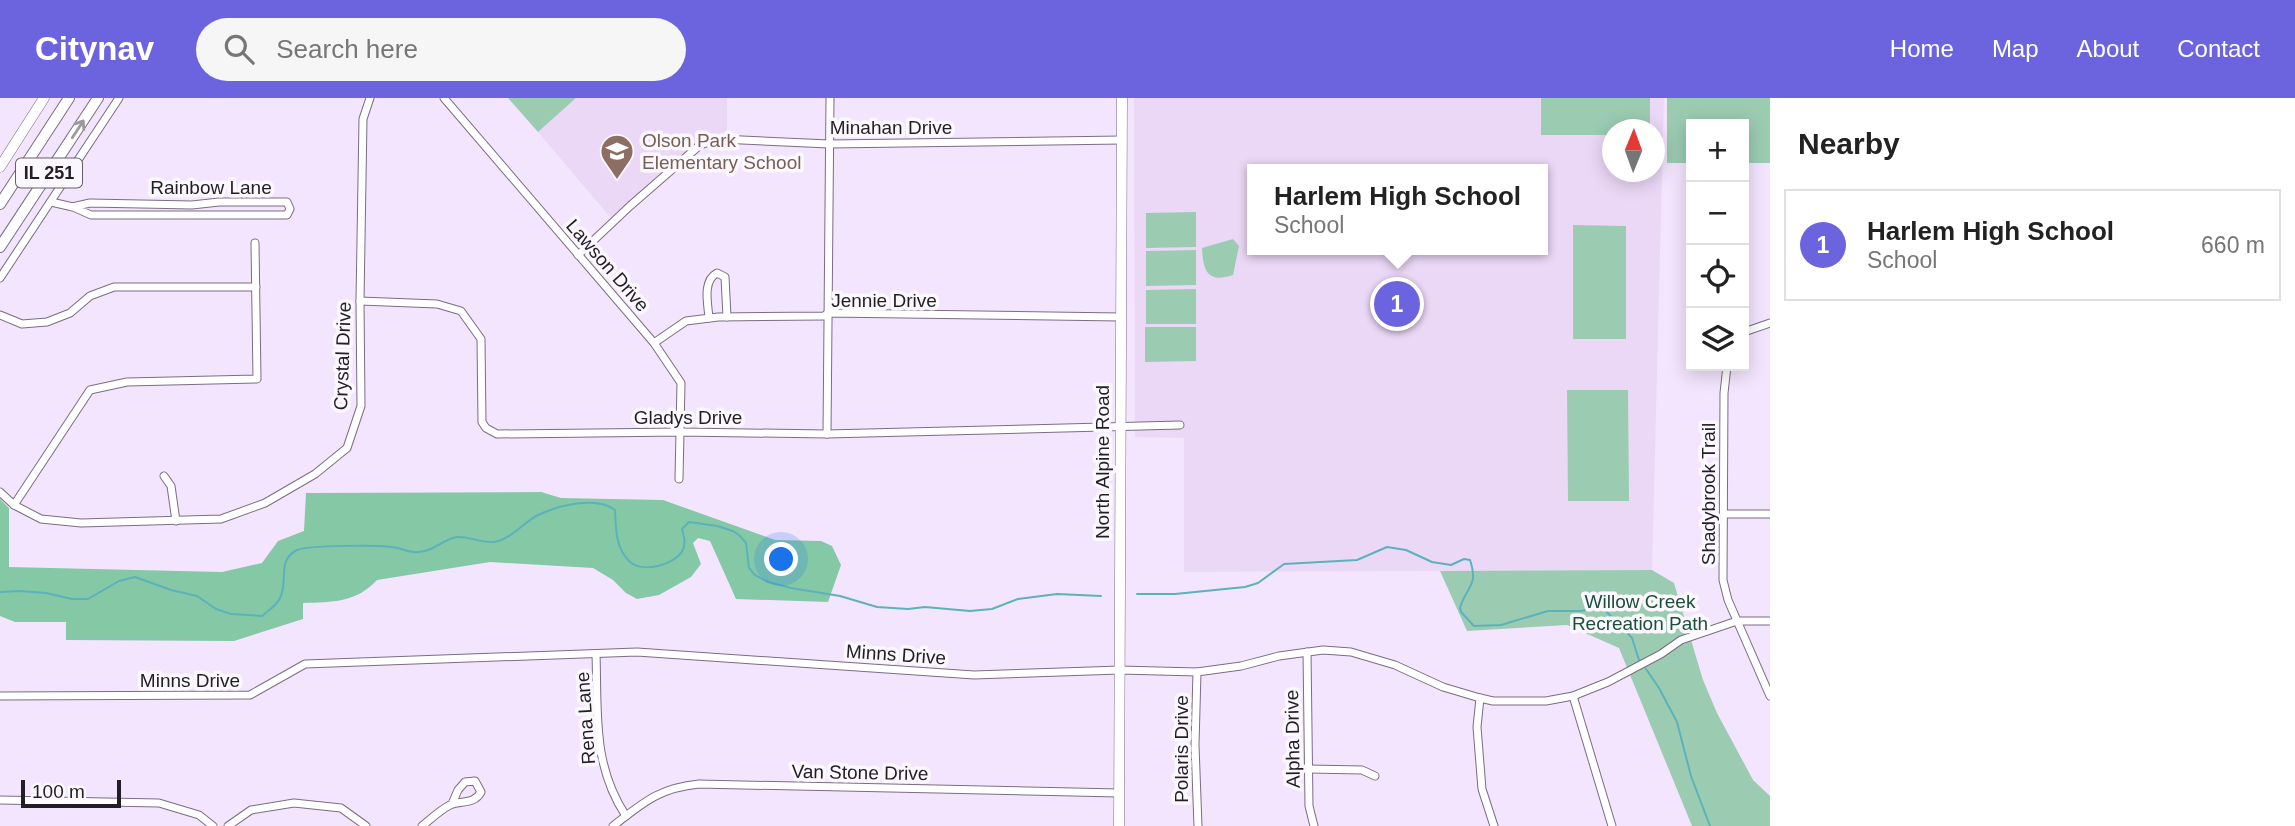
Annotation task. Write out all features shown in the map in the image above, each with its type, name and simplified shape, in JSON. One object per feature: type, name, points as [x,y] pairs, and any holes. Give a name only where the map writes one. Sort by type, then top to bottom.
[{"type":"main road","points":[[0,167],[44,98]]},
{"type":"main road","name":"IL 251","points":[[0,204],[69,98]]},
{"type":"main road","name":"IL 251","points":[[0,247],[98,98]]},
{"type":"main road","name":"North Alpine Road","points":[[1119,826],[1122,98]]},
{"type":"street","points":[[0,278],[119,98]]},
{"type":"street","name":"Crystal Drive","points":[[0,492],[14,505],[41,519],[81,523],[220,520],[265,503],[314,474],[347,448],[360,406],[363,119],[370,98]]},
{"type":"street","name":"Lawson Drive","points":[[444,98],[654,343],[681,383],[679,479]]},
{"type":"street","points":[[827,434],[830,98]]},
{"type":"street","name":"Minahan Drive","points":[[578,255],[700,145],[733,137],[829,144],[1122,140]]},
{"type":"street","name":"Rainbow Lane","points":[[51,202],[91,215],[287,215],[290,209],[287,202],[219,202],[192,205],[90,203],[72,207]]},
{"type":"street","points":[[14,505],[90,390],[127,382],[257,379],[256,243]]},
{"type":"street","points":[[709,318],[708,282],[710,277],[717,273],[725,277],[727,317]]},
{"type":"street","points":[[0,315],[22,324],[47,322],[70,313],[90,296],[114,287],[256,287]]},
{"type":"street","name":"Gladys Drive","points":[[360,301],[437,304],[461,311],[481,339],[482,422],[496,434],[827,434],[1180,425]]},
{"type":"street","name":"Jennie Drive","points":[[654,343],[685,321],[709,318],[824,316],[828,313],[1121,317]]},
{"type":"street","points":[[1749,330],[1770,323]]},
{"type":"street","name":"Shadybrook Trail","points":[[1726,371],[1723,580],[1728,600],[1770,696]]},
{"type":"street","points":[[164,476],[171,486],[176,521]]},
{"type":"street","points":[[1724,514],[1770,514]]},
{"type":"street","name":"Minns Drive","points":[[0,696],[250,695],[305,664],[637,652],[975,675],[1120,670],[1197,672],[1307,652],[1351,652],[1395,665],[1443,687],[1480,698],[1493,701],[1546,701],[1573,696],[1634,670],[1681,640],[1737,621],[1770,621]]},
{"type":"street","name":"Alpha Drive","points":[[1307,652],[1309,806],[1314,826]]},
{"type":"street","name":"Rena Lane","points":[[596,654],[598,732],[602,762],[613,796],[625,816]]},
{"type":"street","name":"Polaris Drive","points":[[1197,672],[1195,745],[1198,826]]},
{"type":"street","points":[[1573,696],[1612,826]]},
{"type":"street","points":[[1480,698],[1478,727],[1482,789],[1494,826]]},
{"type":"street","points":[[1308,769],[1362,770],[1375,776]]},
{"type":"street","name":"Van Stone Drive","points":[[613,826],[650,797],[679,786],[1119,793]]},
{"type":"street","points":[[0,800],[159,803],[199,815],[213,826]]},
{"type":"street","points":[[228,826],[251,810],[294,803],[341,808],[366,826]]},
{"type":"street","points":[[422,826],[452,804]]},
{"type":"shaded area","name":"Olson Park Elementary School","points":[[576,98],[727,98],[727,134],[710,137],[698,144],[611,218],[538,132]]},
{"type":"shaded area","points":[[1134,98],[1664,98],[1663,119],[1602,119],[1602,182],[1662,182],[1652,570],[1184,572],[1184,438],[1135,437]]},
{"type":"green space","points":[[508,98],[576,98],[538,132]]},
{"type":"green space","points":[[1541,98],[1650,98],[1650,119],[1602,119],[1602,135],[1541,135]]},
{"type":"green space","points":[[1667,98],[1770,98],[1770,163],[1749,163],[1749,119],[1686,119],[1686,163],[1667,163]]},
{"type":"green space","points":[[1196,212],[1196,247],[1146,248],[1146,213]]},
{"type":"green space","points":[[1573,225],[1626,226],[1626,339],[1573,339]]},
{"type":"green space","points":[[1233,239],[1239,246],[1233,275],[1217,278],[1212,276],[1205,269],[1202,248]]},
{"type":"green space","points":[[1196,250],[1196,285],[1146,286],[1146,251]]},
{"type":"green space","points":[[1196,289],[1196,324],[1146,324],[1146,290]]},
{"type":"green space","points":[[1145,327],[1196,327],[1196,361],[1145,362]]},
{"type":"green space","points":[[1567,390],[1628,390],[1629,501],[1568,501]]},
{"type":"green space","points":[[541,492],[561,498],[663,500],[775,540],[821,541],[832,546],[841,565],[828,602],[736,599],[710,541],[698,538],[693,543],[701,564],[691,577],[659,595],[637,599],[593,568],[490,562],[377,580],[361,593],[343,600],[303,603],[303,619],[234,641],[66,640],[66,622],[15,622],[0,616],[0,499],[9,508],[9,567],[222,572],[262,563],[278,541],[304,531],[306,493]]},
{"type":"green space","name":"Willow Creek Recreation Path","points":[[1652,570],[1674,583],[1703,680],[1717,713],[1753,780],[1770,796],[1770,826],[1692,826],[1619,648],[1567,625],[1467,631],[1440,571]]},
{"type":"waterway","points":[[0,592],[46,593],[72,599],[88,599],[119,581],[135,577],[197,596],[216,609],[231,614],[262,616],[280,598],[287,560],[297,550],[328,546],[373,546],[418,552],[457,537],[494,542],[506,538],[547,511],[577,503],[598,503],[615,510],[621,550],[629,561],[642,567],[666,564],[679,555],[684,544],[682,529],[689,522],[717,526],[740,536],[746,543],[749,568],[768,582],[840,596],[877,607],[970,611],[992,609],[1018,599],[1057,594],[1101,596]]},
{"type":"waterway","points":[[1137,594],[1175,594],[1245,587],[1258,583],[1284,564],[1357,560],[1387,547],[1406,550],[1432,562],[1451,565],[1464,559],[1470,560],[1473,576],[1471,586],[1460,608],[1474,626],[1501,625],[1548,611],[1582,611],[1600,605],[1632,638],[1639,660]]},
{"type":"waterway","points":[[1646,669],[1677,722],[1691,776],[1710,826]]},
{"type":"place","name":"Olson Park Elementary School","points":[[617,181]]},
{"type":"place","name":"Harlem High School","points":[[1397,304]]}]
